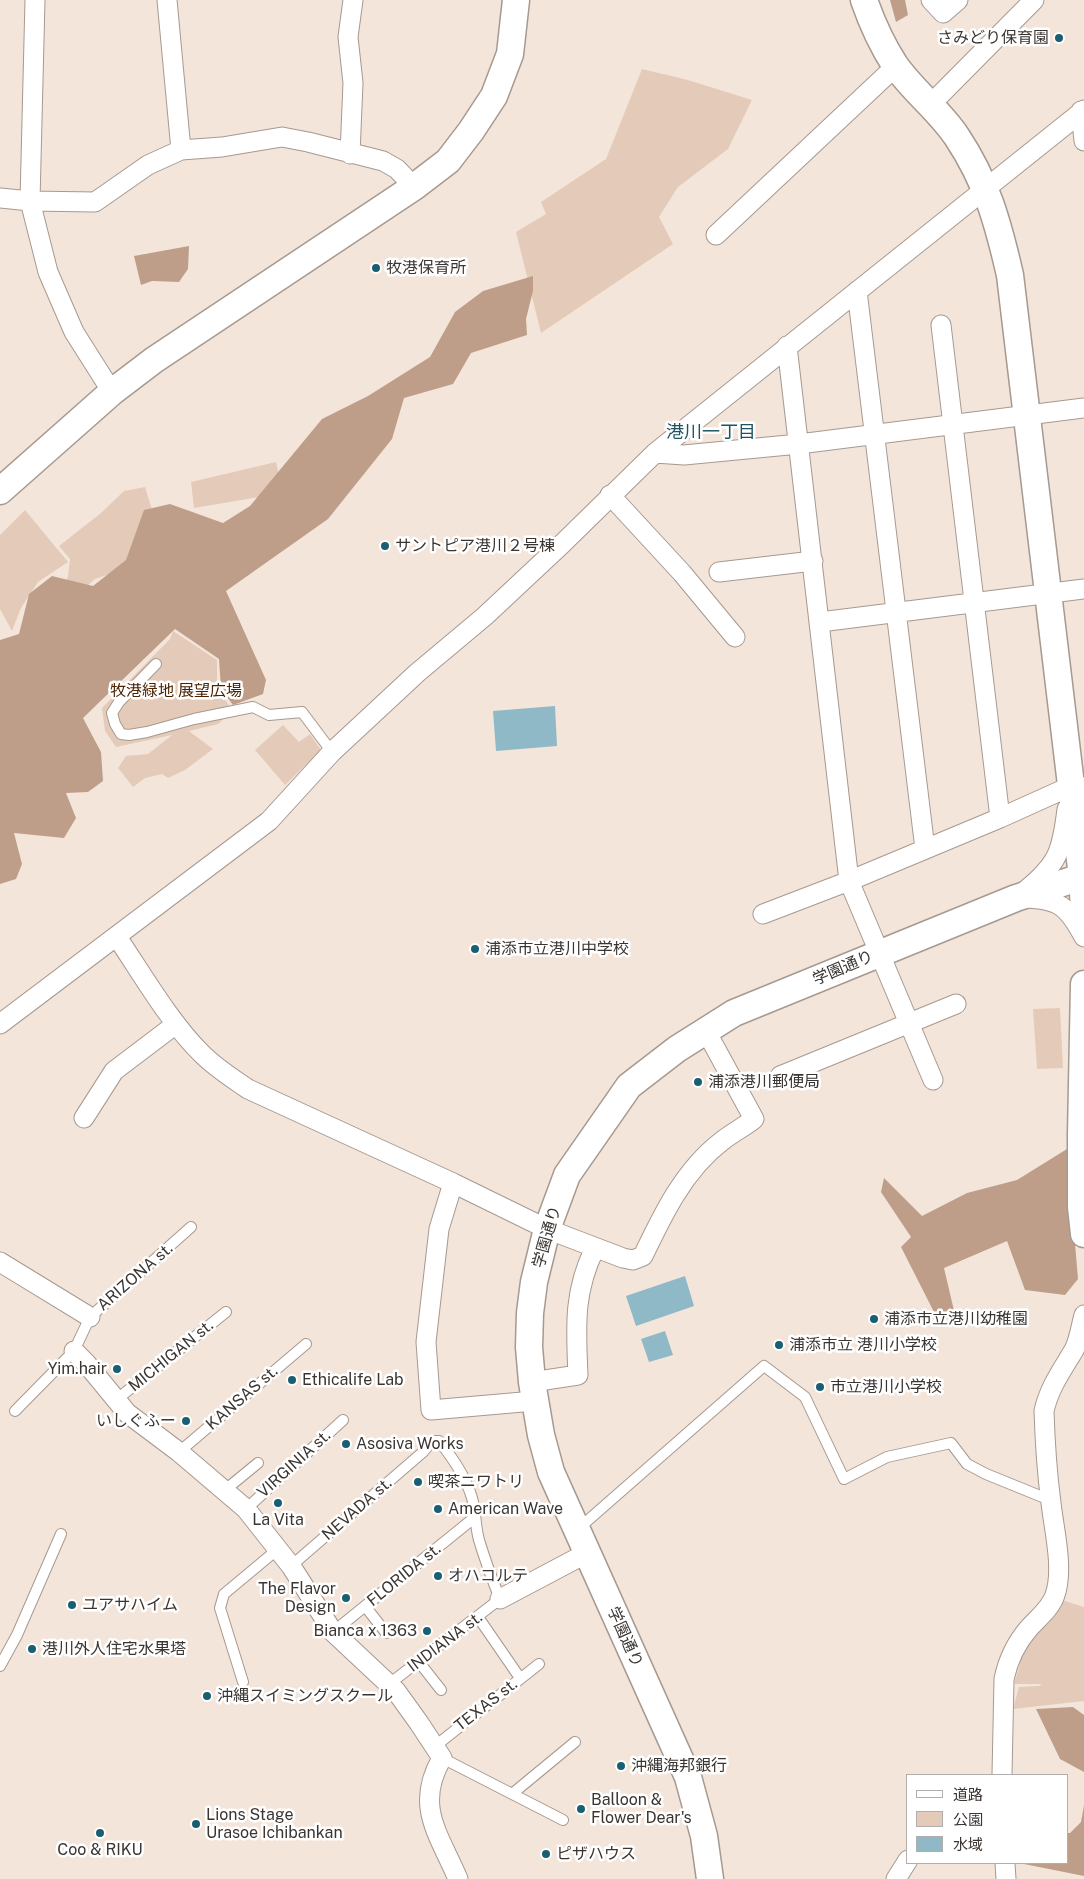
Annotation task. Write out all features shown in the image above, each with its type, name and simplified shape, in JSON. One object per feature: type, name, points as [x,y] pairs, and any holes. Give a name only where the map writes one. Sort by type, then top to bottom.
[{"type":"street","points":[[35,0],[30,201],[48,272],[74,332],[112,392]]},
{"type":"street","points":[[167,0],[181,150]]},
{"type":"street","points":[[350,154],[353,84],[348,37],[353,0]]},
{"type":"street","points":[[0,491],[112,392],[154,360],[414,187],[448,161],[471,132],[494,96],[510,54],[516,0]]},
{"type":"street","points":[[864,0],[872,24],[896,66],[957,136],[986,188],[1000,230],[1010,275],[1049,593],[1077,786],[1084,909]]},
{"type":"street","points":[[931,0],[943,13],[958,0]]},
{"type":"street","points":[[930,105],[1034,0]]},
{"type":"street","points":[[716,235],[896,66]]},
{"type":"street","points":[[0,1024],[269,821],[332,752],[417,674],[485,616],[655,453],[1082,110]]},
{"type":"street","points":[[1082,110],[1084,142]]},
{"type":"street","points":[[0,198],[30,201],[95,202],[148,165],[181,150],[222,147],[282,137],[383,161],[397,169],[414,187]]},
{"type":"street","points":[[857,291],[926,849]]},
{"type":"street","points":[[941,325],[1000,818]]},
{"type":"street","points":[[788,346],[850,881],[933,1080]]},
{"type":"street","points":[[655,453],[684,455],[799,444],[953,423],[1084,408]]},
{"type":"street","points":[[610,496],[682,573],[735,637]]},
{"type":"street","points":[[719,572],[813,561]]},
{"type":"street","points":[[820,622],[1084,589]]},
{"type":"street","points":[[1077,786],[1084,816]]},
{"type":"street","points":[[763,914],[850,881],[1077,786]]},
{"type":"street","points":[[1016,898],[1045,874],[1055,861],[1077,786]]},
{"type":"street","name":"学園通り","points":[[711,1879],[704,1836],[688,1777],[551,1472],[533,1392],[530,1313],[534,1282],[547,1229],[567,1175],[628,1086],[677,1049],[734,1013],[1016,898],[1083,876]]},
{"type":"street","points":[[1016,898],[1036,898],[1052,902],[1067,909],[1084,936]]},
{"type":"street","points":[[117,937],[176,1024],[201,1054],[226,1075],[248,1089],[453,1183],[547,1229],[595,1248],[633,1260],[642,1256],[681,1186],[722,1141],[754,1119],[706,1031]]},
{"type":"street","points":[[1084,984],[1084,1234]]},
{"type":"street","points":[[780,1076],[956,1004]]},
{"type":"street","points":[[84,1118],[114,1071],[176,1024]]},
{"type":"street","points":[[453,1183],[439,1229],[426,1342],[431,1410],[533,1392],[578,1375],[576,1317],[585,1268],[595,1248]]},
{"type":"street","name":"ARIZONA st.","points":[[0,1262],[90,1317]]},
{"type":"street","points":[[1002,1774],[1004,1679],[1007,1665],[1016,1646],[1028,1629],[1047,1609],[1055,1596],[1058,1582],[1044,1411],[1047,1397],[1075,1348],[1084,1315]]},
{"type":"street","points":[[74,1352],[86,1363],[127,1413],[179,1452],[246,1509],[291,1566],[333,1632],[389,1684],[420,1723],[438,1752],[428,1792],[431,1820],[458,1879]]},
{"type":"street","points":[[500,1599],[582,1542]]},
{"type":"street","points":[[896,1879],[906,1863]]},
{"type":"street","points":[[1005,1864],[1006,1879]]},
{"type":"lane","points":[[156,664],[119,702],[112,713],[115,724],[121,734],[129,735],[146,732],[194,719],[253,707],[269,715],[302,712],[332,752]]},
{"type":"lane","name":"ARIZONA st.","points":[[90,1317],[191,1227]]},
{"type":"lane","name":"MICHIGAN st.","points":[[116,1400],[226,1312]]},
{"type":"lane","points":[[15,1411],[74,1352],[90,1317]]},
{"type":"lane","name":"KANSAS st.","points":[[179,1452],[306,1344]]},
{"type":"lane","points":[[582,1542],[764,1366],[805,1397],[844,1479],[886,1457],[951,1443],[967,1464],[986,1474],[1050,1500]]},
{"type":"lane","name":"VIRGINIA st.","points":[[246,1509],[343,1420]]},
{"type":"lane","name":"NEVADA st.","points":[[291,1566],[422,1452],[432,1441],[439,1440],[462,1475],[472,1498],[474,1518]]},
{"type":"lane","points":[[224,1490],[258,1464]]},
{"type":"lane","points":[[474,1518],[485,1561],[500,1599]]},
{"type":"lane","name":"FLORIDA st.","points":[[333,1632],[474,1518]]},
{"type":"lane","points":[[0,1666],[18,1635],[61,1534]]},
{"type":"lane","points":[[243,1682],[220,1608],[224,1594],[278,1549]]},
{"type":"lane","name":"INDIANA st.","points":[[389,1684],[500,1599]]},
{"type":"lane","points":[[365,1606],[386,1633]]},
{"type":"lane","points":[[478,1617],[520,1678]]},
{"type":"lane","points":[[419,1662],[441,1690]]},
{"type":"lane","name":"TEXAS st.","points":[[438,1752],[520,1678],[539,1664]]},
{"type":"lane","points":[[512,1794],[575,1742]]},
{"type":"lane","points":[[438,1752],[512,1794],[563,1820]]},
{"type":"green space","points":[[642,69],[688,80],[752,100],[728,149],[678,187],[659,217],[673,244],[541,333],[516,232],[546,214],[541,202],[606,159]]},
{"type":"green space","points":[[276,462],[283,493],[194,508],[191,482]]},
{"type":"green space","points":[[145,487],[166,555],[95,579],[77,595],[64,588],[70,559],[59,546],[101,513],[124,491]]},
{"type":"green space","points":[[25,510],[68,562],[38,582],[21,608],[12,631],[0,609],[0,535]]},
{"type":"green space","name":"牧港緑地 展望広場","points":[[173,631],[217,660],[217,688],[233,711],[218,724],[189,731],[213,749],[185,770],[168,778],[162,774],[145,778],[133,787],[118,768],[126,756],[148,754],[172,735],[116,747],[105,731],[102,708],[170,639]]},
{"type":"green space","points":[[283,725],[299,742],[310,734],[321,750],[285,785],[255,750]]},
{"type":"green space","points":[[1060,1008],[1063,1068],[1037,1069],[1033,1009]]},
{"type":"green space","points":[[1062,1600],[1084,1607],[1084,1701],[1013,1709],[1019,1687],[1039,1686],[1042,1684],[1014,1684],[1026,1643]]},
{"type":"shaded area","points":[[890,0],[905,0],[908,15],[896,22]]},
{"type":"shaded area","points":[[189,246],[188,269],[179,282],[152,281],[141,285],[134,256]]},
{"type":"shaded area","points":[[533,276],[533,291],[526,319],[527,335],[471,353],[453,384],[404,398],[392,439],[328,519],[226,591],[266,680],[263,694],[233,705],[221,689],[219,659],[175,629],[83,718],[101,752],[103,781],[88,792],[66,793],[76,818],[64,838],[14,833],[22,864],[16,879],[0,884],[0,640],[19,634],[29,594],[52,576],[93,586],[126,560],[144,510],[170,504],[223,523],[250,506],[322,419],[368,396],[430,357],[455,312],[483,291]]},
{"type":"shaded area","points":[[1067,1149],[1078,1279],[1065,1295],[1025,1290],[1007,1241],[944,1268],[955,1315],[938,1320],[901,1247],[911,1237],[881,1192],[884,1178],[922,1216],[967,1193],[1017,1180]]},
{"type":"shaded area","points":[[1073,1707],[1084,1715],[1084,1772],[1060,1759],[1036,1709]]},
{"type":"shaded area","points":[[1084,1805],[1084,1876],[1024,1864],[1069,1864],[1069,1833],[1081,1822]]},
{"type":"water","points":[[555,706],[557,746],[496,751],[493,711]]},
{"type":"water","points":[[685,1276],[694,1306],[636,1326],[626,1296]]},
{"type":"water","points":[[665,1331],[673,1355],[649,1362],[641,1339]]},
{"type":"place","name":"さみどり保育園","points":[[1059,38]]},
{"type":"place","name":"牧港保育所","points":[[376,268]]},
{"type":"place","name":"サントピア港川２号棟","points":[[385,546]]},
{"type":"place","name":"浦添市立港川中学校","points":[[475,949]]},
{"type":"place","name":"浦添港川郵便局","points":[[698,1082]]},
{"type":"place","name":"浦添市立港川幼稚園","points":[[874,1319]]},
{"type":"place","name":"浦添市立 港川小学校","points":[[779,1345]]},
{"type":"place","name":"Yim.hair","points":[[117,1369]]},
{"type":"place","name":"Ethicalife Lab","points":[[292,1380]]},
{"type":"place","name":"市立港川小学校","points":[[820,1387]]},
{"type":"place","name":"いしぐふー","points":[[186,1421]]},
{"type":"place","name":"Asosiva Works","points":[[346,1444]]},
{"type":"place","name":"喫茶ニワトリ","points":[[418,1482]]},
{"type":"place","name":"La Vita","points":[[278,1503]]},
{"type":"place","name":"American Wave","points":[[438,1509]]},
{"type":"place","name":"オハコルテ","points":[[438,1576]]},
{"type":"place","name":"The Flavor Design","points":[[346,1598]]},
{"type":"place","name":"ユアサハイム","points":[[72,1605]]},
{"type":"place","name":"Bianca x 1363","points":[[427,1631]]},
{"type":"place","name":"港川外人住宅水果塔","points":[[32,1649]]},
{"type":"place","name":"沖縄スイミングスクール","points":[[207,1696]]},
{"type":"place","name":"沖縄海邦銀行","points":[[621,1766]]},
{"type":"place","name":"Balloon & Flower Dear's","points":[[581,1809]]},
{"type":"place","name":"Lions Stage Urasoe Ichibankan","points":[[196,1824]]},
{"type":"place","name":"Coo & RIKU","points":[[100,1833]]},
{"type":"place","name":"ピザハウス","points":[[546,1854]]},
{"type":"district","name":"港川一丁目","points":[[711,432]]}]
